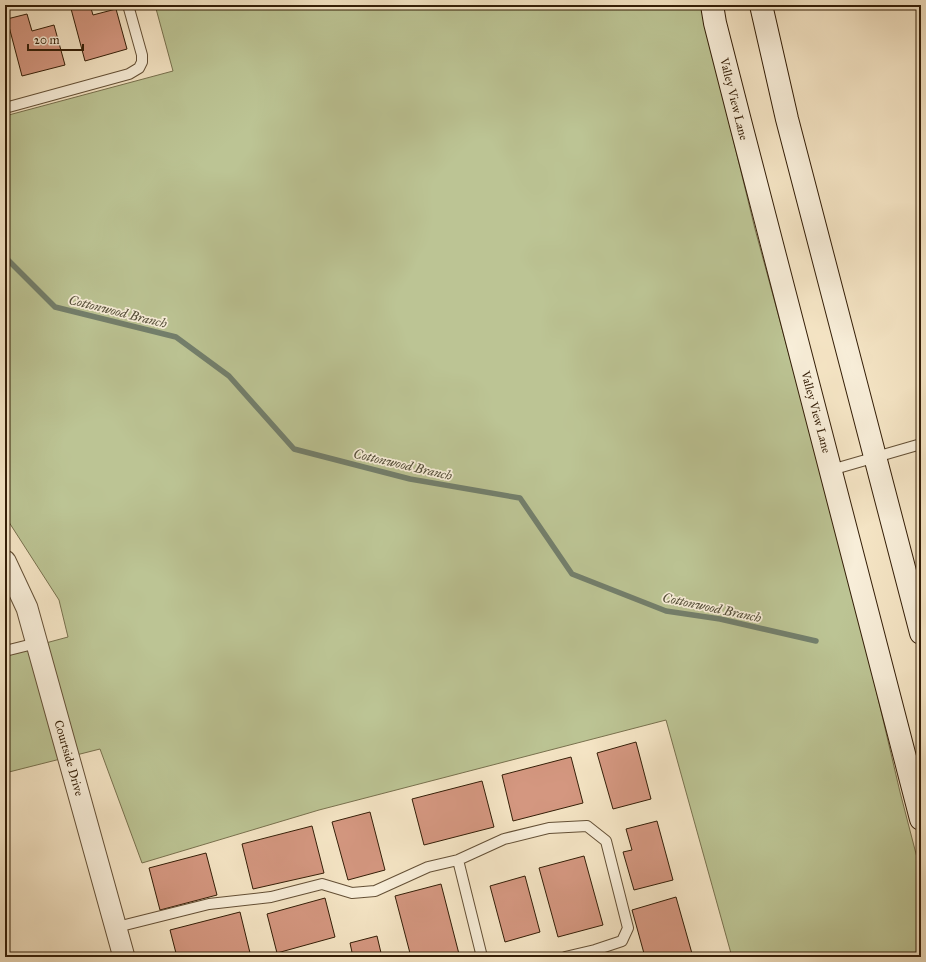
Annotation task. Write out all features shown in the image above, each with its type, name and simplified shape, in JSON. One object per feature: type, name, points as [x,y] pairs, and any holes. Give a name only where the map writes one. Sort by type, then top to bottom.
[{"type":"main road","name":"Valley View Lane","points":[[712,5],[715,23],[740,121],[921,819]]},
{"type":"main road","points":[[761,5],[787,118],[921,633]]},
{"type":"street","name":"Courtside Drive","points":[[5,561],[27,608],[117,927],[124,957]]},
{"type":"lane","points":[[5,108],[100,83],[129,74],[139,68],[142,62],[142,54],[128,5]]},
{"type":"lane","points":[[831,470],[921,444]]},
{"type":"lane","points":[[5,651],[36,643]]},
{"type":"lane","points":[[117,927],[209,904],[272,897],[322,884],[352,893],[375,891],[428,867],[458,860],[504,839],[549,828],[587,826],[606,841],[628,928],[622,940],[595,950],[565,957]]},
{"type":"lane","points":[[458,860],[482,957]]},
{"type":"green space","points":[[155,5],[702,5],[714,61],[755,229],[851,583],[900,792],[921,873],[921,954],[911,957],[732,957],[666,720],[319,810],[142,863],[100,749],[5,773],[5,654],[68,637],[59,600],[5,516],[5,116],[173,71]]},
{"type":"building","points":[[70,5],[90,5],[93,15],[116,9],[127,49],[85,61]]},
{"type":"building","points":[[27,14],[32,31],[54,25],[65,65],[22,76],[7,19]]},
{"type":"building","points":[[636,742],[651,799],[613,809],[597,753]]},
{"type":"building","points":[[571,757],[583,803],[513,821],[502,775]]},
{"type":"building","points":[[482,781],[494,827],[424,845],[412,799]]},
{"type":"building","points":[[370,812],[385,870],[348,880],[332,822]]},
{"type":"building","points":[[657,821],[673,880],[634,890],[623,852],[632,850],[626,829]]},
{"type":"building","points":[[312,826],[324,873],[253,889],[242,844]]},
{"type":"building","points":[[206,853],[217,895],[160,910],[149,868]]},
{"type":"building","points":[[584,856],[603,925],[558,937],[539,868]]},
{"type":"building","points":[[525,876],[540,932],[505,942],[490,886]]},
{"type":"building","points":[[441,884],[459,954],[448,957],[411,957],[395,896]]},
{"type":"building","points":[[676,897],[693,957],[645,957],[632,910]]},
{"type":"building","points":[[325,898],[335,937],[277,953],[267,914]]},
{"type":"building","points":[[240,912],[251,957],[177,957],[170,930]]},
{"type":"building","points":[[377,936],[382,957],[353,957],[350,943]]},
{"type":"waterway","name":"Cottonwood Branch","points":[[5,257],[55,307],[176,337],[229,376],[294,449],[410,479],[520,498],[572,574],[666,611],[720,619],[816,641]]}]
